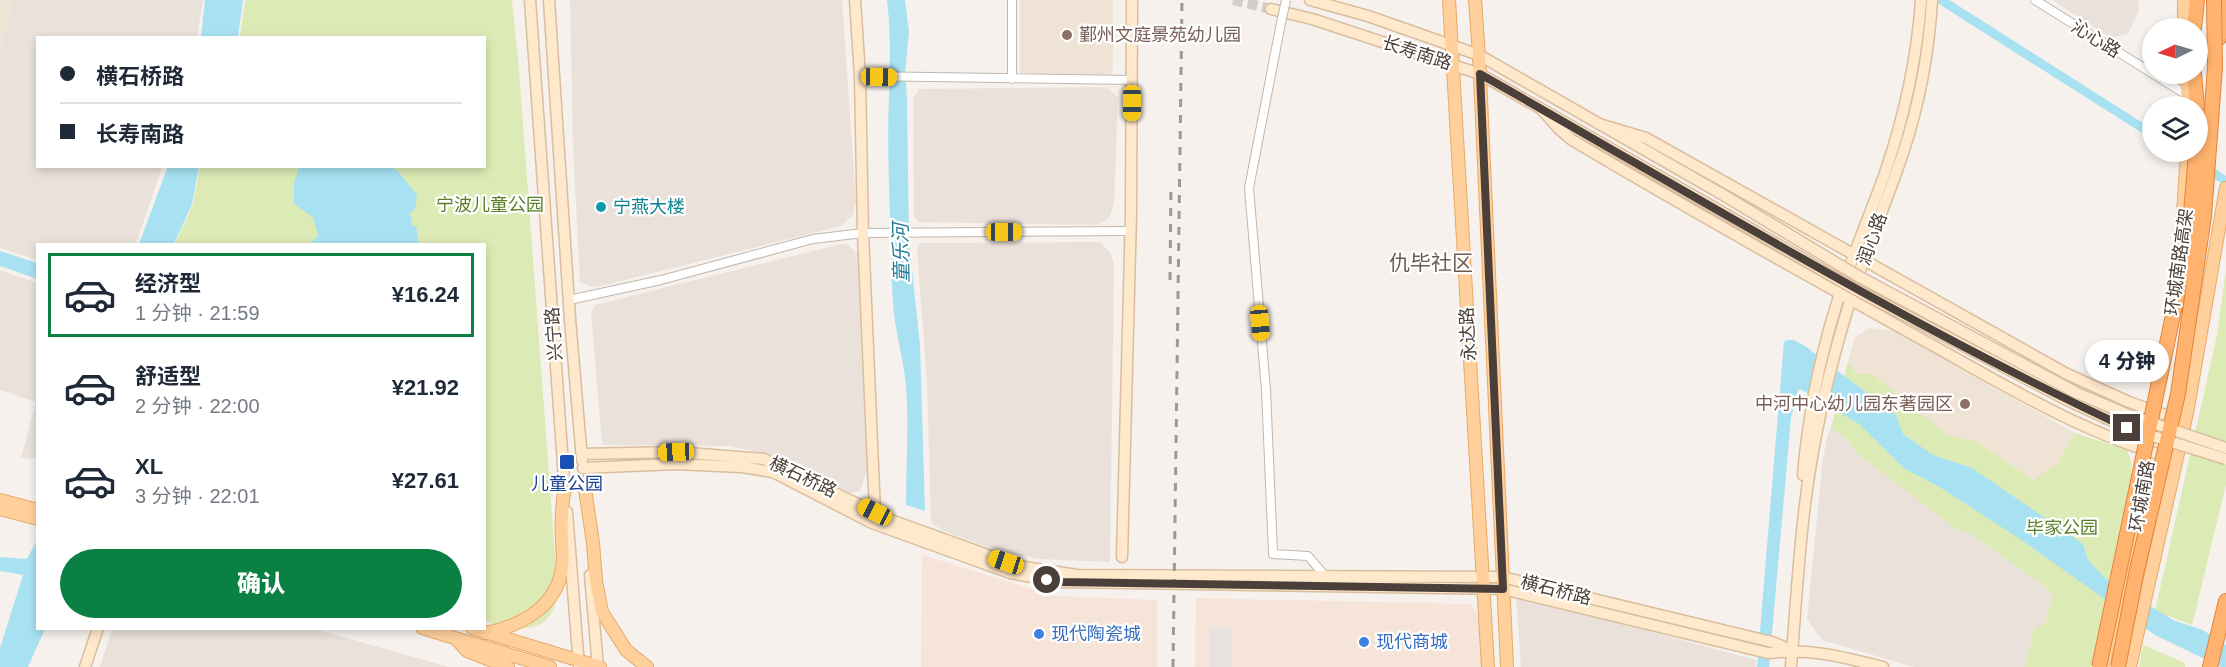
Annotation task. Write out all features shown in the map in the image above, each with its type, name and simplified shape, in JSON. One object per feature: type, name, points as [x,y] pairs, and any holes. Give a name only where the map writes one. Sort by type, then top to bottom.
[{"type":"highway","points":[[2191,0],[2192,18]]},
{"type":"highway","points":[[2194,18],[2197,0]]},
{"type":"highway","name":"环城南路高架","points":[[2118,667],[2137,570],[2178,394],[2204,216],[2215,67],[2214,0]]},
{"type":"highway","points":[[2215,67],[2224,0]]},
{"type":"highway","name":"环城南路高架","points":[[2099,667],[2189,239],[2195,162]]},
{"type":"highway","points":[[2210,667],[2224,607]]},
{"type":"main road","name":"兴宁路","points":[[530,0],[578,664]]},
{"type":"main road","name":"兴宁路","points":[[549,0],[569,300],[598,667]]},
{"type":"main road","points":[[855,0],[860,76],[863,232],[875,512]]},
{"type":"main road","points":[[1122,557],[1131,231],[1132,0]]},
{"type":"main road","name":"长寿南路","points":[[1310,0],[1368,16],[1479,55],[1858,276],[2077,393],[2129,415],[2226,448]]},
{"type":"main road","name":"永达路","points":[[1449,0],[1488,667]]},
{"type":"main road","name":"永达路","points":[[1475,0],[1507,667]]},
{"type":"main road","name":"润心路","points":[[1791,667],[1807,433],[1819,369],[1836,305],[1902,120],[1915,58],[1922,0]]},
{"type":"main road","name":"润心路","points":[[1803,514],[1816,439],[1834,357],[1850,299],[1903,154],[1912,122],[1925,64],[1932,0]]},
{"type":"main road","points":[[2184,0],[2184,18]]},
{"type":"main road","name":"长寿南路","points":[[1271,9],[1312,19],[1480,74],[1853,288],[2065,399],[2127,428],[2226,459]]},
{"type":"main road","points":[[1542,110],[1572,140],[2037,403],[2100,435],[2176,459]]},
{"type":"main road","points":[[1599,124],[1646,138],[2067,374],[2129,402],[2185,422]]},
{"type":"main road","name":"环城南路","points":[[2107,667],[2126,583],[2177,312],[2186,162]]},
{"type":"main road","name":"环城南路","points":[[2130,667],[2185,422],[2224,210],[2226,188]]},
{"type":"main road","name":"横石桥路","points":[[582,454],[676,452],[754,456],[775,463],[891,520],[1018,566],[1053,573],[1326,577],[1503,583],[1768,653],[1792,650],[1824,652],[1883,667]]},
{"type":"main road","name":"横石桥路","points":[[583,468],[675,465],[742,467],[773,472],[872,523],[1010,573],[1061,582],[1482,582]]},
{"type":"main road","points":[[584,482],[598,598],[602,612],[626,650],[647,667]]},
{"type":"main road","points":[[486,633],[517,624],[538,610],[559,581],[563,566],[561,512],[565,485]]},
{"type":"main road","points":[[0,500],[36,518]]},
{"type":"main road","points":[[0,508],[36,510]]},
{"type":"main road","points":[[85,667],[97,630]]},
{"type":"main road","points":[[429,630],[550,667]]},
{"type":"main road","points":[[478,630],[578,664],[598,667]]},
{"type":"main road","points":[[455,638],[468,651],[508,667]]},
{"type":"street","points":[[1012,0],[1012,79]]},
{"type":"street","points":[[1286,0],[1249,188],[1266,390],[1272,554],[1308,556],[1326,577]]},
{"type":"street","name":"沁心路","points":[[2035,0],[2179,96]]},
{"type":"street","points":[[860,76],[1132,80]]},
{"type":"street","points":[[569,300],[661,280],[813,239],[863,232],[1131,231]]},
{"type":"shaded area","points":[[0,0],[13,0],[0,51]]},
{"type":"shaded area","points":[[13,0],[203,0],[197,36],[36,36],[36,168],[162,168],[136,243],[36,243],[36,260],[0,248],[0,51]]},
{"type":"shaded area","points":[[570,0],[842,0],[856,202],[853,215],[841,226],[605,285],[592,287],[580,282],[573,147]]},
{"type":"shaded area","name":"鄞州文庭景苑幼儿园","points":[[1020,0],[1113,0],[1113,69],[1110,75],[1020,73]]},
{"type":"shaded area","points":[[2052,0],[2138,0],[2139,10],[2128,34],[2111,38]]},
{"type":"shaded area","points":[[1106,87],[1118,97],[1114,204],[1109,218],[1097,225],[918,222],[914,217],[913,99],[919,89]]},
{"type":"shaded area","points":[[1100,242],[1111,253],[1114,265],[1110,562],[1039,559],[998,551],[944,531],[931,523],[927,382],[917,248],[920,243]]},
{"type":"shaded area","points":[[847,244],[859,255],[867,470],[860,491],[849,493],[784,458],[729,446],[602,445],[591,312],[595,305]]},
{"type":"shaded area","points":[[0,270],[36,283],[36,402],[0,390]]},
{"type":"shaded area","name":"中河中心幼儿园东著园区","points":[[1869,328],[1892,330],[2075,433],[2058,463],[2033,480],[1978,442],[1947,435],[1873,374],[1857,374],[1848,361],[1855,337]]},
{"type":"shaded area","points":[[36,402],[36,459],[21,458]]},
{"type":"shaded area","points":[[1831,428],[1848,440],[1855,452],[1960,531],[1967,531],[2053,593],[2045,623],[2034,629],[2025,667],[1914,667],[1822,640],[1807,619],[1823,458]]},
{"type":"shaded area","name":"现代陶瓷城","points":[[922,555],[1055,596],[1157,600],[1157,667],[921,667]]},
{"type":"shaded area","points":[[1516,595],[1756,660],[1756,667],[1521,667]]},
{"type":"shaded area","points":[[1196,598],[1470,604],[1479,617],[1482,667],[1195,667]]},
{"type":"shaded area","points":[[1209,628],[1232,628],[1232,667],[1209,667]]},
{"type":"shaded area","points":[[112,630],[319,630],[449,667],[100,667]]},
{"type":"green space","name":"宁波儿童公园","points":[[245,0],[512,0],[556,569],[556,598],[553,611],[538,625],[518,628],[486,621],[486,243],[175,243],[193,204],[200,168],[486,168],[486,36],[240,36]]},
{"type":"green space","points":[[2226,270],[2226,485],[2192,625],[2155,611],[2217,335]]},
{"type":"green space","name":"毕家公园","points":[[1848,361],[1857,374],[1873,374],[1947,435],[1978,442],[2033,480],[2058,463],[2075,433],[2127,450],[2131,462],[2131,476],[2091,667],[2025,667],[2034,629],[2045,623],[2053,593],[1967,531],[1960,532],[1855,452],[1848,440],[1831,428]]},
{"type":"green space","points":[[2143,645],[2185,663],[2185,667],[2139,667]]},
{"type":"water","points":[[205,0],[243,0],[238,36],[201,36]]},
{"type":"water","name":"童乐河","points":[[887,0],[905,0],[909,32],[905,74],[909,242],[920,345],[925,511],[906,505],[906,386],[894,314],[892,278],[888,144],[890,50]]},
{"type":"water","points":[[167,168],[199,168],[192,204],[174,243],[139,243]]},
{"type":"water","points":[[299,168],[392,168],[397,170],[417,195],[415,209],[410,213],[412,225],[416,226],[419,243],[311,243],[318,236],[313,217],[294,204],[294,183]]},
{"type":"water","points":[[0,251],[36,263],[36,279],[0,266]]},
{"type":"water","points":[[1794,340],[1805,346],[1896,415],[1903,434],[1933,455],[1972,468],[2083,544],[2088,560],[2106,579],[2175,621],[2203,630],[2226,645],[2226,667],[2221,667],[2155,635],[2023,541],[1938,486],[1905,469],[1859,424],[1800,389],[1791,418],[1769,667],[1757,667],[1784,342]]},
{"type":"water","points":[[36,542],[36,630],[45,630],[28,667],[0,667],[0,648],[23,575],[0,571],[0,557],[27,559]]},
{"type":"waterway","points":[[1941,0],[2142,128]]},
{"type":"waterway","points":[[2204,167],[2226,181]]},
{"type":"tunnel","points":[[1233,0],[1271,9]]},
{"type":"railway","points":[[1173,667],[1182,0]]},
{"type":"railway","points":[[1170,280],[1171,184]]},
{"type":"place","name":"鄞州文庭景苑幼儿园","points":[[1067,35]]},
{"type":"place","name":"宁燕大楼","points":[[601,207]]},
{"type":"place","name":"中河中心幼儿园东著园区","points":[[1965,404]]},
{"type":"place","name":"儿童公园","points":[[567,462]]},
{"type":"place","name":"现代陶瓷城","points":[[1039,634]]},
{"type":"place","name":"现代商城","points":[[1364,642]]},
{"type":"district","name":"仇毕社区","points":[[1431,262]]},
{"type":"route","points":[[1047,580],[1503,589],[1480,74],[1853,288],[2047,390],[2127,428]]}]
